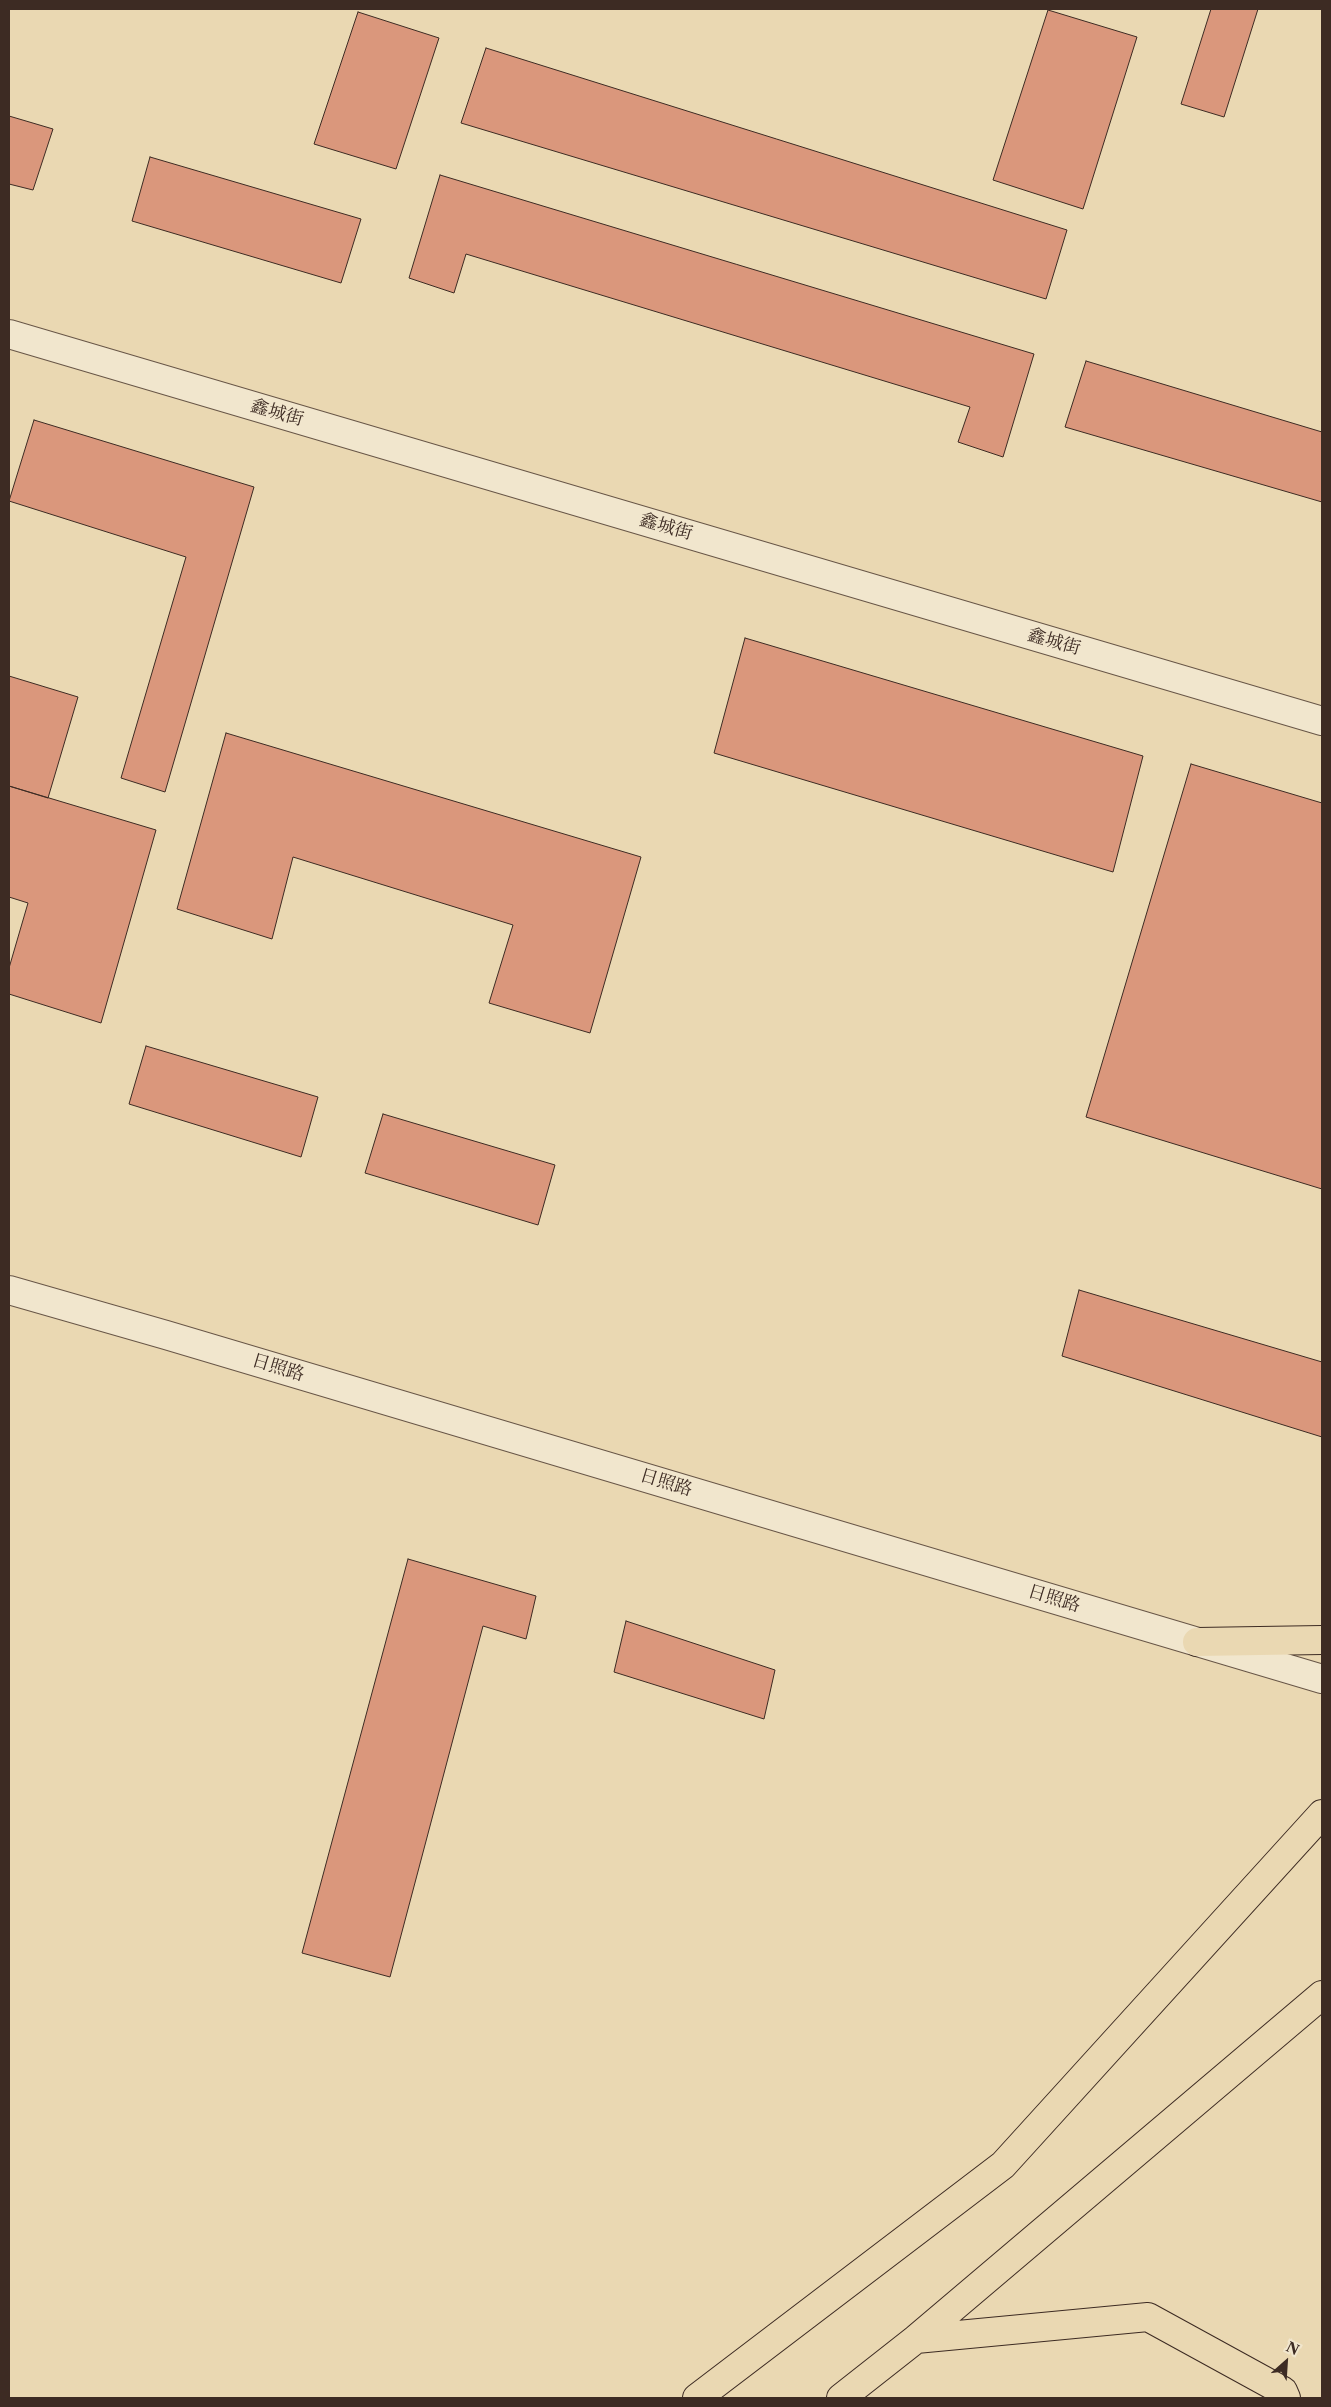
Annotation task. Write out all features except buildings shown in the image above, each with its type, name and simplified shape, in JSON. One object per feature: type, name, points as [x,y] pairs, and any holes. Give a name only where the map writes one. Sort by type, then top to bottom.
[{"type":"main road","points":[[1197,1642],[1322,1640]]},
{"type":"main road","points":[[697,2398],[1002,2165],[1322,1814]]},
{"type":"main road","points":[[841,2398],[916,2339],[1322,1995]]},
{"type":"main road","points":[[916,2339],[1148,2317],[1283,2391],[1286,2398]]},
{"type":"street","name":"鑫城街","points":[[9,334],[1322,721]]},
{"type":"street","name":"日照路","points":[[9,1290],[166,1334],[1322,1679]]}]
